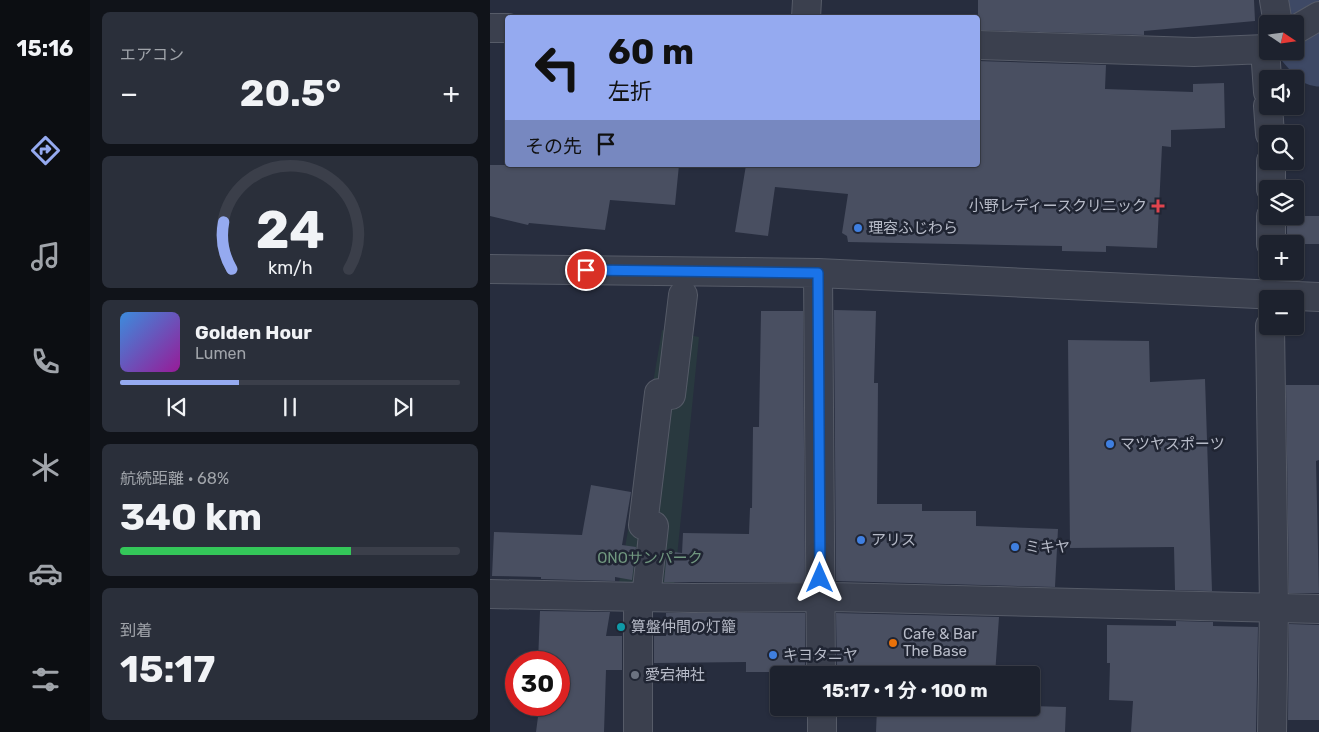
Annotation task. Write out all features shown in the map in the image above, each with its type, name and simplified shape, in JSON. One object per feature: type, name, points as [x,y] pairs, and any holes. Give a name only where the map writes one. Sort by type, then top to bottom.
[{"type":"street","points":[[806,15],[807,0]]},
{"type":"street","points":[[1274,0],[1276,15]]},
{"type":"street","points":[[1304,25],[1319,16]]},
{"type":"street","points":[[490,28],[505,28]]},
{"type":"street","points":[[980,45],[1194,52],[1259,48]]},
{"type":"street","points":[[490,269],[818,273],[1270,288],[1319,297]]},
{"type":"street","points":[[818,273],[821,666]]},
{"type":"street","points":[[638,732],[642,597],[654,526],[643,524],[659,393],[671,395],[683,295]]},
{"type":"street","points":[[1270,335],[1274,608],[1272,732]]},
{"type":"street","points":[[490,594],[642,597],[820,597],[1319,609]]},
{"type":"street","points":[[822,716],[822,732]]},
{"type":"green space","name":"ONOサンパーク","points":[[662,330],[699,337],[674,587],[619,583]]},
{"type":"building","points":[[978,0],[1254,0],[1255,21],[1144,31],[1144,35],[980,30],[980,15],[978,15]]},
{"type":"building","points":[[980,61],[1106,65],[1105,89],[1193,92],[1193,84],[1224,83],[1225,128],[1171,130],[1171,147],[1162,146],[1157,248],[1106,246],[1106,252],[1062,251],[1062,246],[848,242],[847,236],[842,233],[848,194],[775,187],[768,236],[735,232],[746,167],[980,167]]},
{"type":"building","points":[[490,165],[505,165],[505,167],[679,167],[675,205],[610,200],[605,230],[529,223],[528,225],[490,216]]},
{"type":"building","points":[[1304,216],[1319,216],[1319,244],[1304,244],[1304,235],[1287,235],[1287,225],[1304,225]]},
{"type":"building","points":[[834,310],[876,311],[874,383],[878,383],[877,504],[922,504],[922,511],[976,511],[976,526],[1058,529],[1055,587],[836,581]]},
{"type":"building","points":[[761,311],[803,311],[805,582],[664,582],[667,551],[682,553],[683,533],[749,534],[750,508],[752,508],[753,427],[759,427]]},
{"type":"building","name":"マツヤスポーツ","points":[[1068,340],[1149,341],[1150,382],[1205,379],[1212,591],[1175,590],[1174,547],[1070,548]]},
{"type":"building","points":[[1286,385],[1319,385],[1319,460],[1316,461],[1319,593],[1289,593]]},
{"type":"building","points":[[591,485],[631,492],[622,545],[636,547],[632,580],[615,577],[615,581],[492,576],[494,532],[582,535]]},
{"type":"building","points":[[540,611],[610,612],[606,636],[622,636],[622,670],[606,670],[604,732],[536,732],[538,716],[570,716],[570,651],[538,651]]},
{"type":"building","points":[[666,613],[805,613],[805,666],[770,666],[770,672],[746,672],[746,662],[654,663],[654,636],[666,636]]},
{"type":"building","points":[[836,613],[999,617],[996,666],[837,666]]},
{"type":"building","points":[[1176,621],[1213,622],[1213,626],[1258,627],[1256,732],[1131,732],[1133,701],[1109,700],[1110,663],[1107,663],[1107,625],[1176,626]]},
{"type":"building","points":[[1289,624],[1319,625],[1319,720],[1288,720]]},
{"type":"building","points":[[1040,706],[1066,707],[1065,732],[876,732],[877,716],[1040,716]]},
{"type":"waterway","points":[[1297,0],[1306,39],[1319,54]]},
{"type":"place","name":"小野レディースクリニック","points":[[1158,206]]},
{"type":"place","name":"理容ふじわら","points":[[858,228]]},
{"type":"place","name":"マツヤスポーツ","points":[[1110,444]]},
{"type":"place","name":"アリス","points":[[861,540]]},
{"type":"place","name":"ミキヤ","points":[[1015,547]]},
{"type":"place","name":"算盤仲間の灯籠","points":[[621,627]]},
{"type":"place","name":"Cafe & Bar The Base","points":[[893,643]]},
{"type":"place","name":"キヨタニヤ","points":[[773,655]]},
{"type":"place","name":"愛宕神社","points":[[635,675]]},
{"type":"route","points":[[586,270],[818,273],[820,578]]}]
